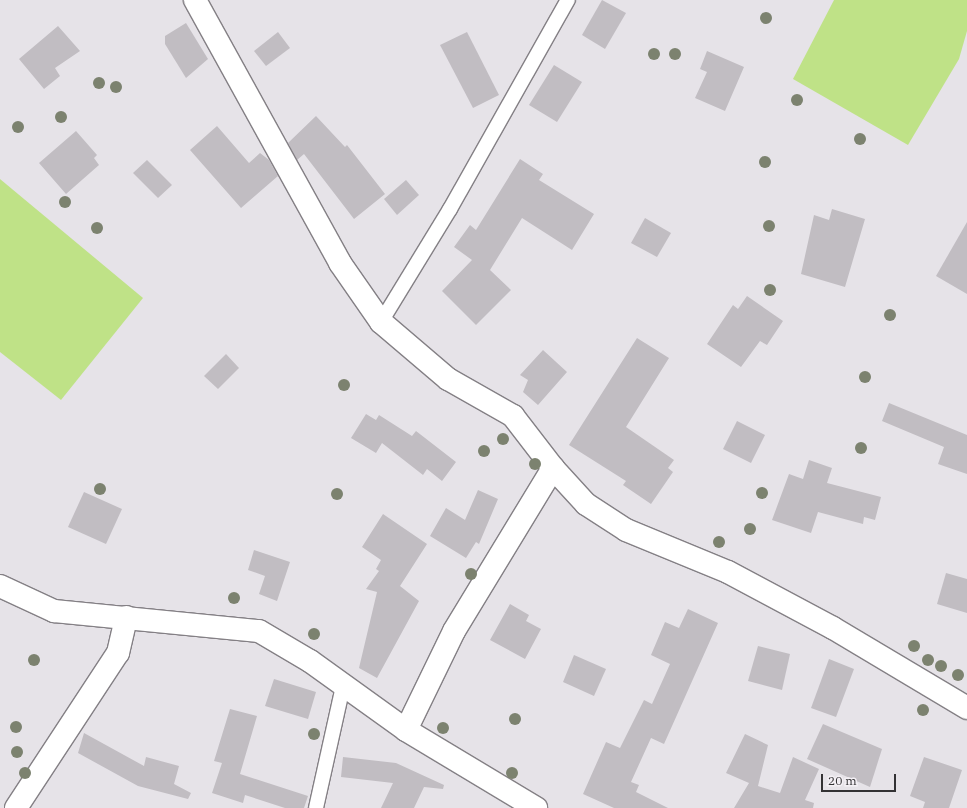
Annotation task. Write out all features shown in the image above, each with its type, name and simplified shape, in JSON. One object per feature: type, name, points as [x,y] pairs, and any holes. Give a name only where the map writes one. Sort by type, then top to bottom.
[{"type":"street","points":[[195,0],[340,263],[381,322],[448,379],[513,416],[553,468],[586,504],[626,530],[728,572],[833,628],[967,708]]},
{"type":"street","points":[[406,730],[454,631],[553,468]]},
{"type":"street","points":[[0,586],[54,611],[259,631],[310,661],[406,730],[536,808]]},
{"type":"street","points":[[16,808],[118,653],[126,617]]},
{"type":"lane","points":[[381,322],[450,209],[568,0]]},
{"type":"lane","points":[[316,808],[343,686]]},
{"type":"green space","points":[[834,0],[967,0],[967,31],[959,59],[908,145],[793,79]]},
{"type":"green space","points":[[0,179],[143,298],[61,400],[0,352]]},
{"type":"building","points":[[602,0],[626,13],[605,49],[582,35]]},
{"type":"building","points":[[186,23],[208,59],[186,78],[165,44],[165,36]]},
{"type":"building","points":[[58,26],[80,51],[55,68],[60,76],[44,89],[19,59]]},
{"type":"building","points":[[278,32],[290,48],[266,66],[254,51]]},
{"type":"building","points":[[467,32],[499,95],[473,108],[440,45]]},
{"type":"building","points":[[707,51],[744,67],[725,111],[695,98],[707,72],[700,69]]},
{"type":"building","points":[[554,65],[582,82],[557,122],[529,105]]},
{"type":"building","points":[[316,116],[345,147],[347,145],[385,194],[354,219],[304,154],[297,160],[288,143]]},
{"type":"building","points":[[217,126],[249,163],[260,153],[269,160],[278,176],[241,208],[190,150]]},
{"type":"building","points":[[76,131],[97,155],[94,158],[99,165],[66,194],[39,163]]},
{"type":"building","points":[[520,159],[543,174],[539,180],[594,214],[572,250],[522,218],[490,270],[511,290],[476,325],[442,291],[472,260],[454,247],[470,225],[476,230]]},
{"type":"building","points":[[147,160],[172,185],[158,198],[133,173]]},
{"type":"building","points":[[406,180],[419,195],[397,215],[384,199]]},
{"type":"building","points":[[832,209],[865,219],[845,287],[801,274],[814,215],[829,220]]},
{"type":"building","points":[[645,218],[671,233],[657,257],[631,243]]},
{"type":"building","points":[[967,222],[967,294],[936,276]]},
{"type":"building","points":[[747,296],[783,321],[767,345],[760,341],[741,367],[707,344],[733,305],[738,309]]},
{"type":"building","points":[[637,338],[669,358],[626,427],[674,460],[668,468],[673,472],[651,504],[623,485],[626,481],[569,445]]},
{"type":"building","points":[[543,350],[567,372],[538,405],[523,392],[528,380],[520,375]]},
{"type":"building","points":[[226,354],[239,368],[218,389],[204,376]]},
{"type":"building","points":[[889,403],[967,435],[967,474],[938,464],[944,447],[882,421]]},
{"type":"building","points":[[366,414],[376,420],[379,415],[412,436],[416,431],[456,462],[442,481],[427,469],[423,475],[382,443],[376,453],[351,438]]},
{"type":"building","points":[[737,421],[765,435],[751,463],[723,449]]},
{"type":"building","points":[[809,460],[832,468],[827,483],[881,497],[875,520],[864,517],[863,524],[818,512],[811,533],[772,520],[789,474],[803,479]]},
{"type":"building","points":[[478,490],[498,499],[479,544],[476,542],[466,558],[430,536],[446,508],[465,520]]},
{"type":"building","points":[[84,492],[122,509],[106,544],[68,527]]},
{"type":"building","points":[[383,514],[427,544],[400,586],[419,601],[377,678],[359,668],[377,592],[366,589],[379,571],[376,569],[381,560],[362,547]]},
{"type":"building","points":[[254,550],[290,562],[277,601],[259,594],[265,576],[248,570]]},
{"type":"building","points":[[946,573],[967,579],[967,613],[937,604]]},
{"type":"building","points":[[510,604],[529,615],[526,621],[541,629],[525,659],[490,640]]},
{"type":"building","points":[[688,609],[718,623],[664,744],[651,738],[631,782],[639,785],[636,792],[668,808],[614,808],[583,794],[606,742],[620,748],[644,700],[652,704],[670,664],[651,655],[665,622],[679,628]]},
{"type":"building","points":[[758,646],[790,654],[782,690],[748,681]]},
{"type":"building","points":[[574,655],[606,669],[594,696],[563,682]]},
{"type":"building","points":[[829,659],[854,669],[836,717],[811,708]]},
{"type":"building","points":[[274,679],[316,692],[308,719],[265,706]]},
{"type":"building","points":[[230,709],[257,716],[240,774],[308,796],[304,808],[285,808],[245,795],[243,803],[212,793],[222,763],[214,761]]},
{"type":"building","points":[[823,724],[882,749],[870,787],[807,759]]},
{"type":"building","points":[[84,733],[144,766],[146,757],[179,766],[174,784],[191,793],[188,799],[138,786],[78,753]]},
{"type":"building","points":[[745,734],[768,745],[758,786],[780,793],[793,757],[819,769],[805,800],[814,803],[813,808],[734,808],[749,783],[726,773]]},
{"type":"building","points":[[343,757],[396,763],[444,785],[443,789],[424,787],[414,808],[381,808],[393,783],[341,777]]},
{"type":"building","points":[[924,757],[962,770],[949,808],[923,808],[925,802],[910,796]]}]
